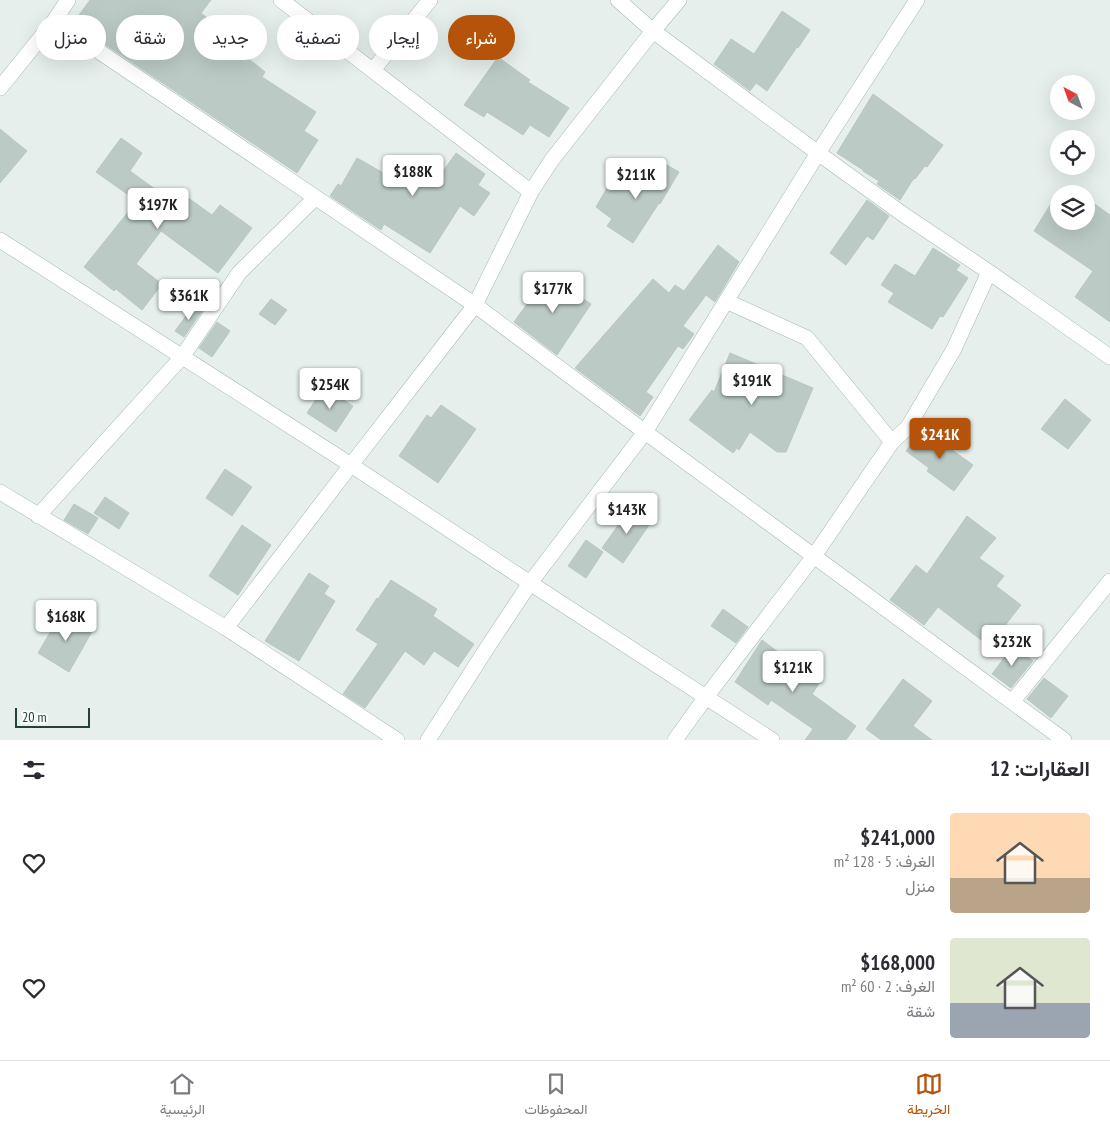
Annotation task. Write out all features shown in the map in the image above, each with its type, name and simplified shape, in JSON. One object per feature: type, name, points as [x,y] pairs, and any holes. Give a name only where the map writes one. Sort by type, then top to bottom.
[{"type":"street","points":[[58,15],[68,0]]},
{"type":"street","points":[[281,0],[530,192]]},
{"type":"street","points":[[373,70],[430,0]]},
{"type":"street","points":[[618,0],[653,30],[818,153],[904,215],[1110,357]]},
{"type":"street","points":[[226,628],[475,305],[530,192],[653,30],[679,0]]},
{"type":"street","points":[[428,740],[530,583],[645,432],[818,153],[917,0]]},
{"type":"street","points":[[0,88],[36,43]]},
{"type":"street","points":[[106,56],[475,305],[1064,740]]},
{"type":"street","points":[[38,516],[182,358],[239,273],[316,198]]},
{"type":"street","points":[[0,240],[351,465],[772,740]]},
{"type":"street","points":[[675,740],[814,556],[892,442],[908,426],[954,348],[989,272]]},
{"type":"street","points":[[726,300],[807,338],[892,442]]},
{"type":"street","points":[[0,492],[226,628],[397,740]]},
{"type":"street","points":[[1012,702],[1110,581]]},
{"type":"building","points":[[90,0],[211,0],[201,13],[204,15],[194,15],[194,60],[250,60],[265,72],[262,77],[316,112],[304,131],[318,140],[297,173],[128,60],[184,60],[184,15],[116,15],[116,52],[106,45],[106,15],[79,15]]},
{"type":"building","points":[[782,11],[810,30],[767,91],[756,83],[750,91],[714,64],[731,39],[754,54]]},
{"type":"building","points":[[496,60],[502,60],[530,80],[528,82],[569,108],[549,137],[530,125],[523,135],[487,112],[484,117],[464,105]]},
{"type":"building","points":[[873,94],[943,145],[927,167],[925,166],[914,178],[900,200],[877,184],[879,181],[837,153]]},
{"type":"building","points":[[0,129],[27,151],[0,183]]},
{"type":"building","points":[[121,138],[142,153],[130,171],[170,200],[177,190],[212,215],[220,205],[252,228],[218,273],[161,231],[136,264],[162,284],[142,310],[84,267],[137,201],[96,172]]},
{"type":"building","points":[[456,153],[485,174],[478,185],[490,193],[474,216],[460,206],[430,253],[384,224],[381,230],[330,196],[338,184],[341,186],[357,158],[387,175],[397,155],[430,172],[432,169],[441,174]]},
{"type":"building","points":[[658,160],[679,172],[633,243],[607,226],[612,219],[596,207],[616,172],[640,186]]},
{"type":"building","points":[[867,200],[889,216],[873,240],[867,236],[846,265],[830,253]]},
{"type":"building","points":[[1095,204],[1110,215],[1110,322],[1075,297],[1093,271],[1034,231],[1050,205],[1050,230],[1095,230]]},
{"type":"building","points":[[718,245],[739,262],[715,302],[706,295],[683,326],[694,334],[683,349],[678,346],[646,392],[653,397],[640,416],[575,368],[653,279],[669,293],[675,285],[684,291]]},
{"type":"building","points":[[933,248],[960,265],[956,270],[968,278],[943,317],[940,316],[932,329],[888,302],[894,293],[881,285],[895,264],[915,276]]},
{"type":"building","points":[[548,275],[591,304],[557,355],[514,322]]},
{"type":"building","points":[[271,299],[287,310],[275,325],[259,314]]},
{"type":"building","points":[[194,305],[202,311],[184,337],[175,331]]},
{"type":"building","points":[[217,322],[230,331],[212,357],[199,348]]},
{"type":"building","points":[[730,353],[813,388],[786,452],[777,452],[750,432],[739,450],[737,448],[733,453],[689,420],[712,390],[714,392]]},
{"type":"building","points":[[324,387],[353,406],[336,432],[307,413]]},
{"type":"building","points":[[1065,399],[1091,420],[1068,449],[1041,429]]},
{"type":"building","points":[[441,405],[476,429],[438,483],[399,456],[427,415],[431,418]]},
{"type":"building","points":[[923,429],[973,465],[954,491],[927,471],[929,468],[906,451]]},
{"type":"building","points":[[225,469],[252,487],[232,516],[206,498]]},
{"type":"building","points":[[105,497],[129,513],[119,529],[94,513]]},
{"type":"building","points":[[74,504],[98,518],[88,534],[64,520]]},
{"type":"building","points":[[631,507],[651,522],[623,563],[602,548]]},
{"type":"building","points":[[967,516],[996,538],[979,558],[1004,576],[996,586],[1021,605],[989,646],[938,607],[924,625],[890,600],[916,565],[927,574]]},
{"type":"building","points":[[242,525],[271,545],[238,595],[209,576]]},
{"type":"building","points":[[586,540],[603,552],[586,578],[568,566]]},
{"type":"building","points":[[309,573],[329,586],[324,594],[335,601],[299,661],[265,641]]},
{"type":"building","points":[[391,580],[437,609],[433,616],[474,644],[458,667],[434,651],[424,665],[405,651],[365,708],[343,694],[378,644],[356,630]]},
{"type":"building","points":[[723,609],[748,627],[736,643],[711,626]]},
{"type":"building","points":[[67,612],[94,628],[69,672],[38,653],[55,624],[59,626]]},
{"type":"building","points":[[762,640],[793,663],[795,660],[822,679],[812,694],[856,726],[846,740],[805,740],[813,729],[771,700],[768,705],[735,682]]},
{"type":"building","points":[[1013,646],[1033,661],[1011,688],[992,674]]},
{"type":"building","points":[[1044,678],[1068,696],[1051,718],[1027,699]]},
{"type":"building","points":[[903,679],[932,701],[913,726],[932,740],[881,740],[866,729]]}]
